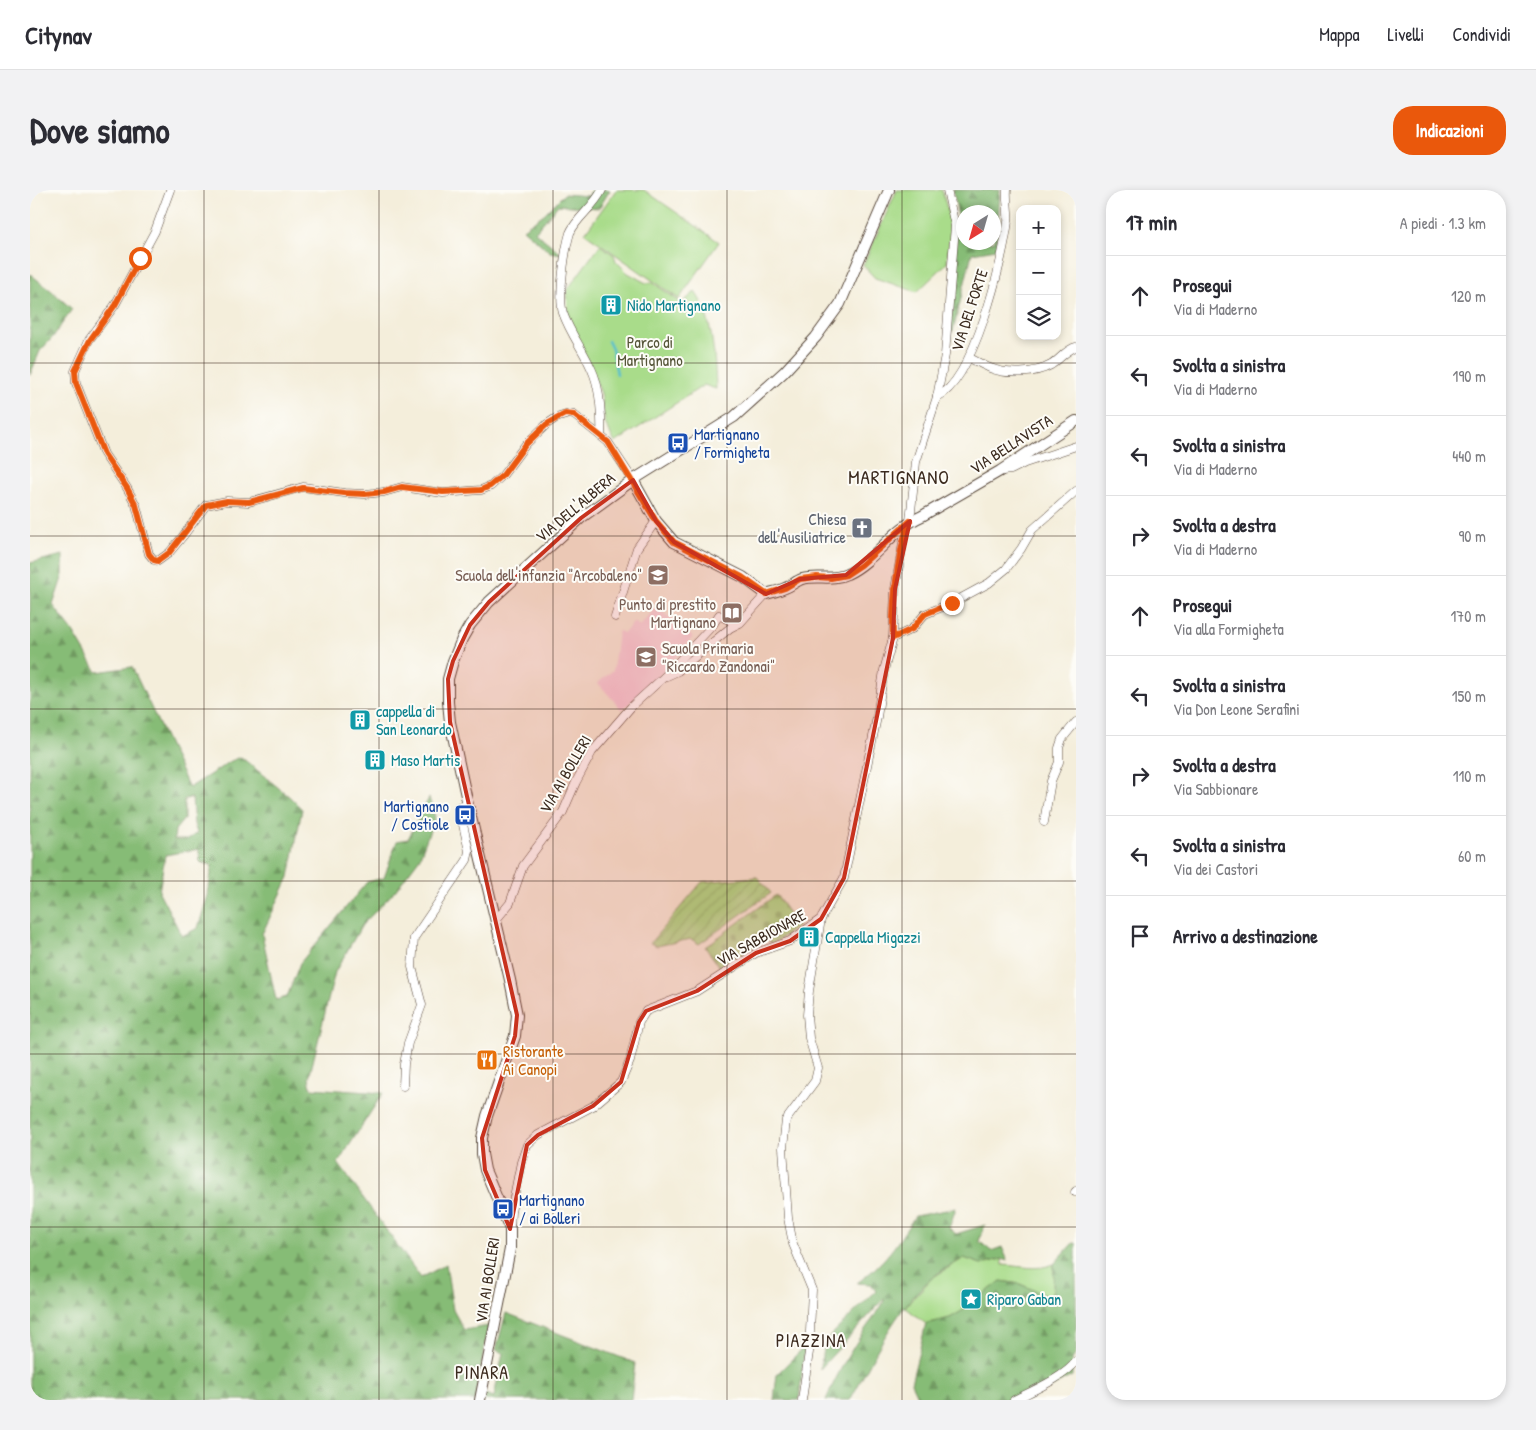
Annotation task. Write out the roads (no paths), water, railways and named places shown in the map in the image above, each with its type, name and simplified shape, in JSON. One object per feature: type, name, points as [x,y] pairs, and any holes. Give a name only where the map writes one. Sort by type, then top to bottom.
[{"type":"street","points":[[170,190],[155,231],[115,305],[90,340],[75,371],[76,383],[96,436],[104,454],[136,505],[149,554],[154,560],[158,561],[169,553],[206,505],[227,501],[249,502],[303,488],[365,494],[384,492],[402,487],[443,492],[481,490],[490,486],[503,475],[537,432],[556,418],[565,414],[574,415],[613,448],[656,521],[674,542],[742,577],[766,594],[740,623],[736,624],[678,671],[665,676]]},
{"type":"street","points":[[601,436],[602,426],[595,377],[570,331],[562,311],[562,295],[565,257],[571,232],[597,201],[602,190]]},
{"type":"street","name":"VIA DELL'ALBERA","points":[[496,920],[450,722],[448,679],[462,639],[470,625],[489,602],[581,518],[632,480],[743,411],[784,372],[816,337],[840,304],[889,190]]},
{"type":"street","name":"VIA DEL FORTE","points":[[910,521],[916,462],[937,397],[945,355],[955,226],[947,190]]},
{"type":"street","name":"VIA DEL FORTE","points":[[937,397],[946,393],[969,358],[985,318],[1002,253],[1008,219],[1007,190]]},
{"type":"street","points":[[969,358],[991,369],[1022,372],[1048,366],[1060,359],[1073,347],[1076,347]]},
{"type":"street","name":"VIA BELLAVISTA","points":[[766,594],[785,588],[800,579],[831,578],[846,575],[861,565],[910,521],[1000,471],[1076,421]]},
{"type":"street","points":[[1000,471],[1011,470],[1025,463],[1076,446]]},
{"type":"street","points":[[893,638],[912,629],[925,614],[952,603],[989,583],[1006,569],[1021,550],[1032,530],[1076,491]]},
{"type":"street","points":[[615,617],[637,548],[656,521]]},
{"type":"street","name":"VIA SABBIONARE","points":[[510,1229],[511,1212],[521,1162],[527,1145],[538,1134],[593,1106],[621,1082],[630,1061],[639,1022],[646,1012],[696,991],[756,953],[790,940],[821,919],[844,878],[877,717],[884,670],[893,638],[895,589],[905,532],[910,521]]},
{"type":"street","points":[[665,676],[712,626],[719,615],[736,624]]},
{"type":"street","name":"VIA AI BOLLERI","points":[[480,1400],[510,1249],[510,1229],[485,1170],[482,1154],[482,1138],[487,1116],[515,1036],[516,1015],[496,920],[510,904],[522,866],[563,812],[592,752],[630,707],[665,676]]},
{"type":"street","points":[[1044,822],[1051,781],[1059,762],[1062,738],[1076,722]]},
{"type":"street","points":[[403,1086],[404,1064],[408,1043],[422,1006],[412,967],[414,938],[467,860],[469,851],[459,807],[468,805]]},
{"type":"street","points":[[802,1400],[809,1352],[812,1290],[793,1244],[788,1218],[783,1148],[786,1120],[815,1081],[818,1068],[809,1038],[807,1015],[821,919]]},
{"type":"street","points":[[1014,1400],[1062,1374],[1073,1366],[1076,1361]]},
{"type":"waterway","points":[[608,341],[612,349],[617,374]]},
{"type":"place","name":"Nido Martignano","points":[[611,305]]},
{"type":"place","name":"Martignano / Formigheta","points":[[678,443]]},
{"type":"place","name":"Chiesa dell'Ausiliatrice","points":[[862,528]]},
{"type":"place","name":"Scuola dell'infanzia \"Arcobaleno\"","points":[[658,575]]},
{"type":"place","name":"Punto di prestito Martignano","points":[[732,613]]},
{"type":"place","name":"Scuola Primaria \"Riccardo Zandonai\"","points":[[646,657]]},
{"type":"place","name":"cappella di San Leonardo","points":[[360,720]]},
{"type":"place","name":"Maso Martis","points":[[375,760]]},
{"type":"place","name":"Martignano / Costiole","points":[[465,815]]},
{"type":"place","name":"Cappella Migazzi","points":[[809,937]]},
{"type":"place","name":"Ristorante Ai Canopi","points":[[487,1060]]},
{"type":"place","name":"Martignano / ai Bolleri","points":[[503,1209]]},
{"type":"place","name":"Riparo Gaban","points":[[971,1299]]},
{"type":"district","name":"MARTIGNANO","points":[[899,477]]},
{"type":"district","name":"PIAZZINA","points":[[811,1340]]},
{"type":"district","name":"PINARA","points":[[482,1372]]},
{"type":"park label","name":"Parco di Martignano","points":[[650,351]]}]
